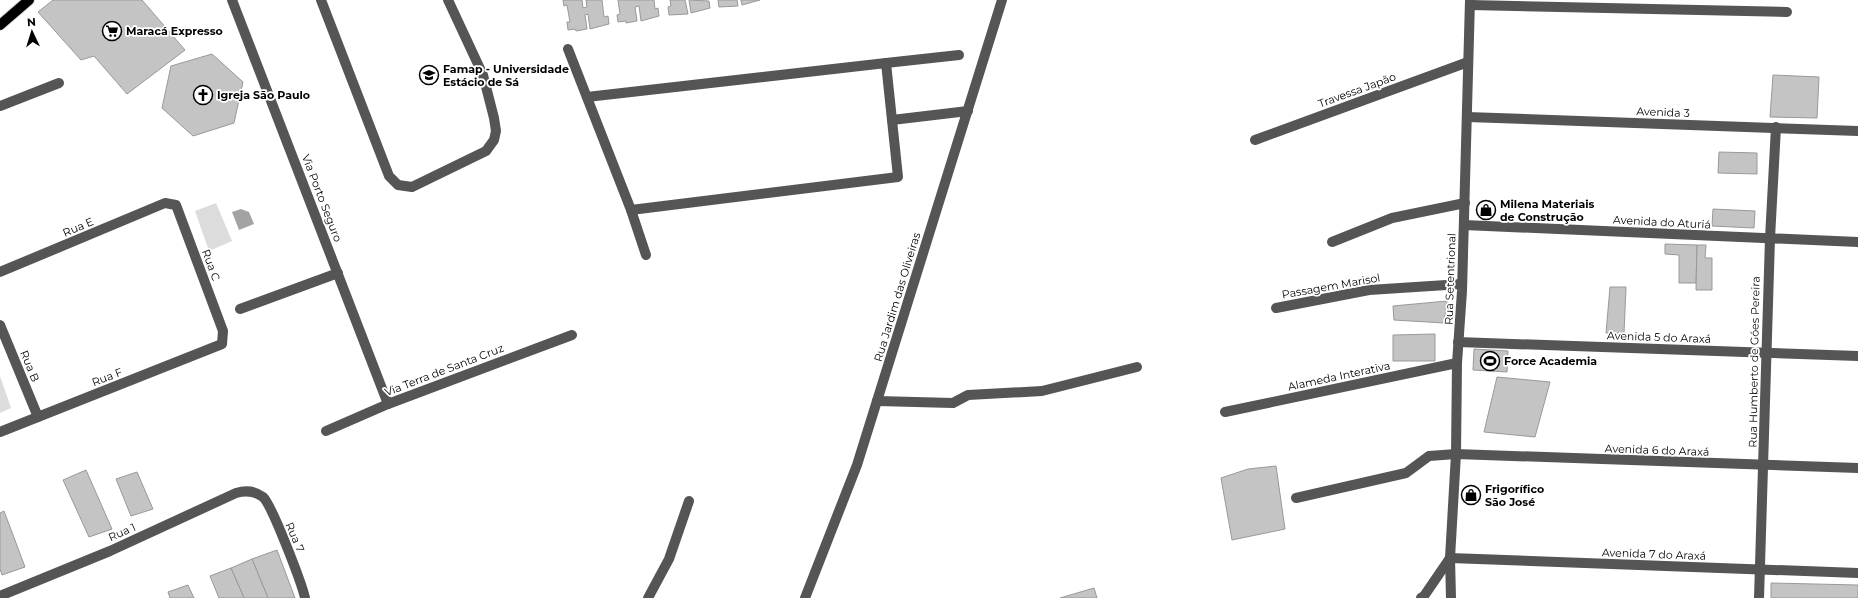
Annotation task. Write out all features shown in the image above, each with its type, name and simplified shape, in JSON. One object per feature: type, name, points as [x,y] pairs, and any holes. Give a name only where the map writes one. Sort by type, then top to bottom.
[{"type":"main road","points":[[0,25],[29,0]]},
{"type":"street","name":"Via Porto Seguro","points":[[232,0],[388,404]]},
{"type":"street","points":[[321,0],[389,176],[398,184],[412,187],[486,151],[494,140],[496,131],[494,118],[482,75],[448,0]]},
{"type":"street","name":"Rua Jardim das Oliveiras","points":[[805,598],[857,465],[1002,0]]},
{"type":"street","points":[[1470,3],[1787,12]]},
{"type":"street","name":"Rua Setentrional","points":[[1450,598],[1450,558],[1456,454],[1457,363],[1465,203],[1470,3]]},
{"type":"street","points":[[568,49],[631,210],[646,255]]},
{"type":"street","points":[[586,97],[959,56]]},
{"type":"street","name":"Travessa Japão","points":[[1255,140],[1468,62]]},
{"type":"street","points":[[631,210],[898,177],[886,63]]},
{"type":"street","points":[[0,106],[59,83]]},
{"type":"street","points":[[892,120],[968,112]]},
{"type":"street","name":"Avenida 3","points":[[1467,118],[1776,127],[1858,132]]},
{"type":"street","name":"Rua Humberto de Góes Pereira","points":[[1759,598],[1770,238],[1776,127]]},
{"type":"street","name":"Rua E","points":[[0,272],[165,203]]},
{"type":"street","name":"Rua C","points":[[165,203],[176,205],[223,331],[222,344]]},
{"type":"street","points":[[1332,242],[1392,218],[1465,203]]},
{"type":"street","name":"Avenida do Aturiá","points":[[1464,225],[1858,242]]},
{"type":"street","points":[[240,308],[338,273]]},
{"type":"street","name":"Passagem Marisol","points":[[1276,308],[1369,290],[1462,284]]},
{"type":"street","name":"Rua B","points":[[0,325],[38,417]]},
{"type":"street","name":"Via Terra de Santa Cruz","points":[[326,431],[388,404],[572,335]]},
{"type":"street","name":"Avenida 5 do Araxá","points":[[1458,342],[1858,356]]},
{"type":"street","name":"Rua F","points":[[0,432],[222,344]]},
{"type":"street","name":"Alameda Interativa","points":[[1225,412],[1457,363]]},
{"type":"street","points":[[877,401],[953,403],[968,395],[1042,391],[1138,367]]},
{"type":"street","name":"Avenida 6 do Araxá","points":[[1296,498],[1406,473],[1429,456],[1456,454],[1858,468]]},
{"type":"street","name":"Rua 1","points":[[0,596],[110,550],[236,493],[253,492]]},
{"type":"street","name":"Rua 7","points":[[253,492],[265,500],[280,532],[305,598]]},
{"type":"street","points":[[648,598],[668,559],[689,501]]},
{"type":"street","points":[[1421,598],[1424,596],[1450,558]]},
{"type":"street","name":"Avenida 7 do Araxá","points":[[1450,558],[1858,573]]},
{"type":"shaded area","points":[[216,203],[232,241],[209,251],[195,211]]},
{"type":"shaded area","points":[[241,209],[249,212],[254,224],[239,230],[232,212]]},
{"type":"shaded area","points":[[0,376],[11,408],[0,413]]},
{"type":"building","name":"Maracá Expresso","points":[[53,0],[142,0],[185,50],[127,94],[94,56],[81,60],[38,12]]},
{"type":"building","points":[[563,0],[582,0],[583,8],[587,7],[586,0],[602,0],[604,17],[608,16],[609,24],[590,29],[588,14],[585,15],[587,29],[576,31],[575,29],[568,30],[567,22],[570,22],[567,5],[564,6]]},
{"type":"building","points":[[618,0],[654,0],[655,9],[658,8],[659,16],[641,21],[639,6],[635,7],[637,21],[626,23],[626,21],[618,22],[617,15],[620,14]]},
{"type":"building","points":[[670,0],[685,0],[688,14],[669,15],[668,7],[671,6]]},
{"type":"building","points":[[689,0],[709,1],[710,8],[691,13]]},
{"type":"building","points":[[718,0],[737,0],[738,6],[719,7]]},
{"type":"building","points":[[741,0],[760,0],[742,5]]},
{"type":"building","name":"Igreja São Paulo","points":[[212,54],[243,82],[234,123],[193,136],[162,108],[171,66]]},
{"type":"building","points":[[1773,75],[1819,77],[1817,118],[1770,117]]},
{"type":"building","points":[[1719,152],[1757,153],[1757,174],[1718,173]]},
{"type":"building","points":[[1713,209],[1755,211],[1754,228],[1712,226]]},
{"type":"building","points":[[1665,244],[1697,245],[1696,283],[1679,283],[1679,255],[1665,254]]},
{"type":"building","points":[[1697,245],[1706,245],[1705,258],[1712,258],[1712,290],[1696,290]]},
{"type":"building","points":[[1610,287],[1626,287],[1624,333],[1606,333]]},
{"type":"building","points":[[1447,301],[1444,323],[1394,320],[1393,306]]},
{"type":"building","points":[[1435,334],[1435,361],[1393,361],[1393,335]]},
{"type":"building","name":"Force Academia","points":[[1474,349],[1508,351],[1507,372],[1473,370]]},
{"type":"building","points":[[1497,377],[1550,382],[1535,437],[1484,432]]},
{"type":"building","points":[[1276,466],[1285,529],[1232,540],[1221,478],[1248,469]]},
{"type":"building","points":[[86,470],[112,529],[89,537],[63,480]]},
{"type":"building","points":[[137,472],[153,509],[131,516],[116,479]]},
{"type":"building","points":[[4,511],[25,567],[2,575],[0,569],[0,513]]},
{"type":"building","points":[[277,550],[295,598],[268,598],[252,559]]},
{"type":"building","points":[[252,559],[268,598],[244,598],[231,568]]},
{"type":"building","points":[[231,568],[244,598],[219,598],[210,576]]},
{"type":"building","points":[[1771,583],[1858,585],[1858,598],[1771,598]]},
{"type":"building","points":[[188,585],[194,598],[170,598],[168,592]]},
{"type":"building","points":[[1094,588],[1097,598],[1060,598]]},
{"type":"place","name":"Maracá Expresso","points":[[112,31]]},
{"type":"place","name":"Famap - Universidade Estácio de Sá","points":[[429,75]]},
{"type":"place","name":"Igreja São Paulo","points":[[203,95]]},
{"type":"place","name":"Milena Materiais de Construção","points":[[1486,210]]},
{"type":"place","name":"Force Academia","points":[[1490,361]]},
{"type":"place","name":"Frigorífico São José","points":[[1471,495]]}]
